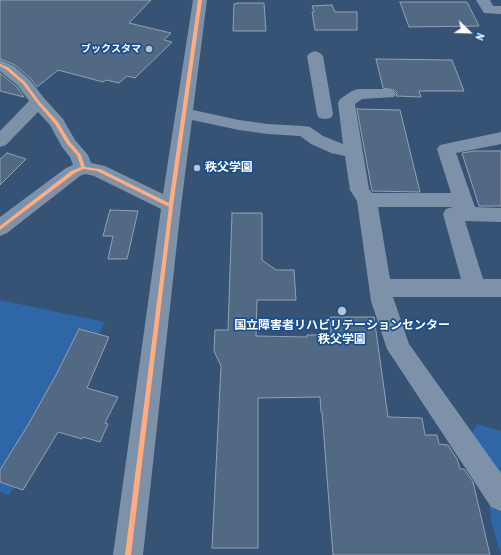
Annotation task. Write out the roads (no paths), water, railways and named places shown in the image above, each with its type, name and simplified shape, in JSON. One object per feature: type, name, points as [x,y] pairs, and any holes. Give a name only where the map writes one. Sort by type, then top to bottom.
[{"type":"street","points":[[128,555],[171,206],[200,0]]},
{"type":"street","points":[[483,0],[489,10],[501,10]]},
{"type":"street","points":[[315,56],[325,114]]},
{"type":"street","points":[[0,65],[8,69],[24,83],[38,102],[57,123],[68,143],[78,155],[83,168]]},
{"type":"street","points":[[388,94],[358,94],[346,103],[360,190],[367,200],[382,301],[399,349],[501,497]]},
{"type":"street","points":[[0,141],[38,102]]},
{"type":"street","points":[[304,131],[307,123],[325,114],[348,112]]},
{"type":"street","points":[[185,113],[239,125],[268,129],[304,131],[317,140],[337,149],[353,151]]},
{"type":"street","points":[[465,207],[446,149],[501,138]]},
{"type":"street","points":[[0,228],[72,172],[83,168],[98,170],[171,206]]},
{"type":"street","points":[[367,200],[465,207],[501,215]]},
{"type":"street","points":[[465,207],[452,214],[474,287]]},
{"type":"street","points":[[379,288],[501,288]]},
{"type":"place","name":"ブックスタマ","points":[[149,49]]},
{"type":"place","name":"秩父学園","points":[[197,168]]},
{"type":"place","name":"国立障害者リハビリテーションセンター 秩父学園","points":[[342,311]]}]
